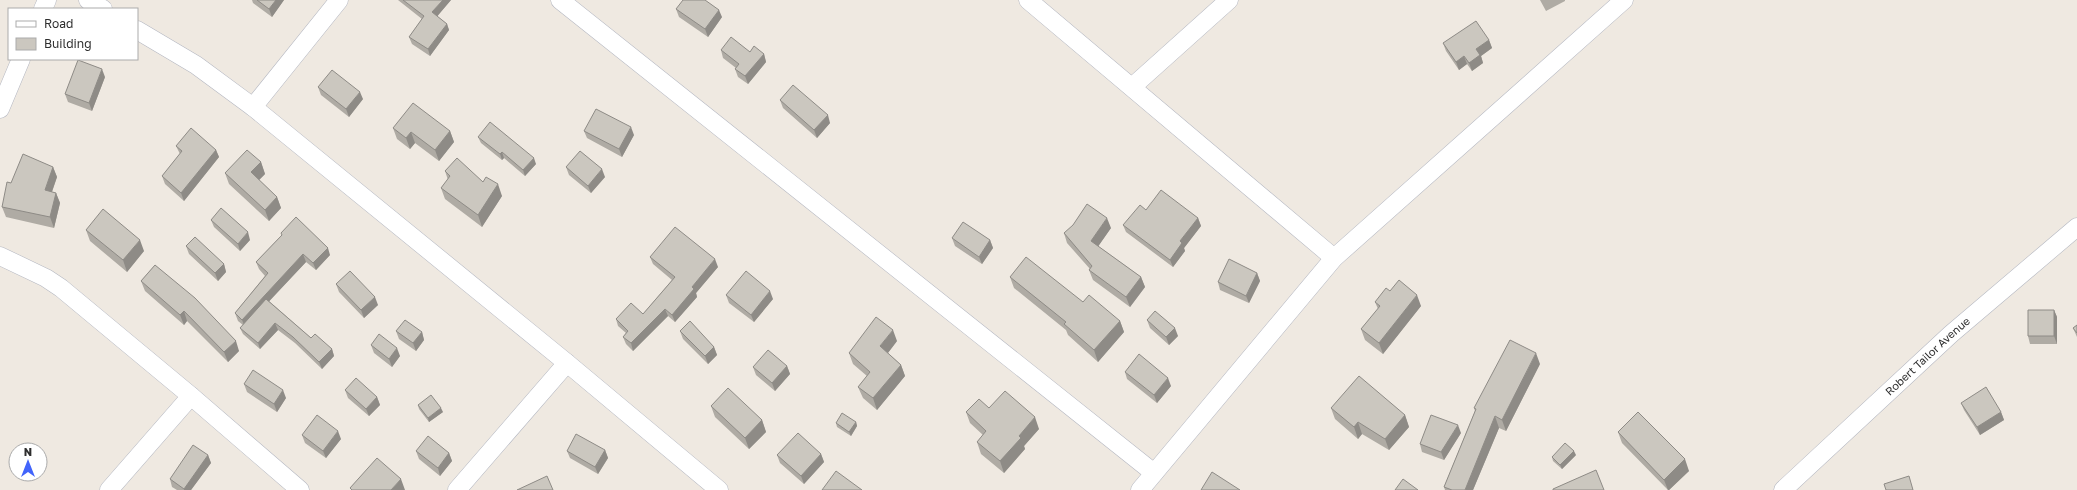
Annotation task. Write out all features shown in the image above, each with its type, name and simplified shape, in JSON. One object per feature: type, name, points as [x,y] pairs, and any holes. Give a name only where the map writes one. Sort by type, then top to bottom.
[{"type":"street","points":[[88,0],[101,8]]},
{"type":"street","points":[[253,107],[339,0]]},
{"type":"street","points":[[560,0],[1154,473]]},
{"type":"street","points":[[1028,0],[1334,258]]},
{"type":"street","points":[[1132,87],[1230,0]]},
{"type":"street","points":[[1140,490],[1334,258],[1624,0]]},
{"type":"street","points":[[138,31],[196,65],[253,107],[567,363],[719,490]]},
{"type":"street","points":[[0,109],[21,60]]},
{"type":"street","name":"Robert Tailor Avenue","points":[[1783,490],[1951,334],[2077,227]]},
{"type":"street","points":[[0,256],[46,278],[61,288],[191,396],[300,490]]},
{"type":"street","points":[[457,490],[567,363]]},
{"type":"street","points":[[109,490],[191,396]]},
{"type":"building","points":[[257,0],[276,0],[269,9]]},
{"type":"building","points":[[403,0],[443,0],[432,12],[447,24],[428,49],[409,37],[424,16]]},
{"type":"building","points":[[683,0],[705,0],[719,10],[705,29],[676,9]]},
{"type":"building","points":[[1476,21],[1489,40],[1476,49],[1480,55],[1469,63],[1464,56],[1456,62],[1443,43]]},
{"type":"building","points":[[731,37],[750,52],[754,46],[764,54],[745,76],[735,69],[739,64],[721,50]]},
{"type":"building","points":[[78,60],[102,69],[89,103],[65,94]]},
{"type":"building","points":[[332,70],[360,92],[346,109],[318,87]]},
{"type":"building","points":[[793,85],[828,115],[814,130],[780,100]]},
{"type":"building","points":[[413,103],[450,131],[435,150],[411,132],[406,138],[393,128]]},
{"type":"building","points":[[596,109],[631,127],[619,149],[584,131]]},
{"type":"building","points":[[490,122],[534,158],[523,170],[502,152],[500,154],[478,137]]},
{"type":"building","points":[[191,128],[216,150],[181,193],[162,176],[182,151],[176,146]]},
{"type":"building","points":[[247,150],[261,162],[251,172],[277,197],[265,210],[225,173]]},
{"type":"building","points":[[580,151],[602,169],[588,186],[566,167]]},
{"type":"building","points":[[23,154],[53,167],[45,190],[56,193],[50,217],[2,207],[7,182],[11,183]]},
{"type":"building","points":[[457,158],[483,182],[486,177],[498,184],[478,215],[441,188],[450,176],[445,171]]},
{"type":"building","points":[[1161,190],[1198,218],[1180,241],[1182,243],[1170,260],[1123,225],[1140,205],[1146,210]]},
{"type":"building","points":[[1087,204],[1107,218],[1091,241],[1141,277],[1126,297],[1089,270],[1092,266],[1064,233],[1073,225]]},
{"type":"building","points":[[221,208],[248,232],[238,244],[211,220]]},
{"type":"building","points":[[103,209],[140,240],[123,260],[86,230]]},
{"type":"building","points":[[296,217],[328,248],[313,263],[303,254],[242,320],[235,313],[268,273],[256,262],[282,235],[281,233]]},
{"type":"building","points":[[963,222],[990,240],[979,257],[952,238]]},
{"type":"building","points":[[675,227],[715,259],[692,287],[694,289],[672,315],[665,309],[631,343],[623,337],[628,331],[616,319],[631,303],[643,314],[675,277],[650,257]]},
{"type":"building","points":[[195,237],[224,264],[215,273],[186,246]]},
{"type":"building","points":[[1026,257],[1083,302],[1089,295],[1120,321],[1094,350],[1064,324],[1066,322],[1010,277]]},
{"type":"building","points":[[1229,259],[1257,273],[1246,296],[1218,282]]},
{"type":"building","points":[[155,265],[195,298],[236,341],[224,352],[184,311],[180,315],[141,281]]},
{"type":"building","points":[[350,271],[375,297],[361,310],[336,284]]},
{"type":"building","points":[[746,271],[770,291],[751,315],[726,295]]},
{"type":"building","points":[[1399,280],[1417,295],[1379,343],[1361,329],[1380,306],[1375,302],[1386,288],[1390,291]]},
{"type":"building","points":[[266,299],[311,338],[315,334],[332,349],[319,362],[293,337],[275,323],[258,343],[240,328]]},
{"type":"building","points":[[2028,310],[2054,310],[2054,336],[2028,336]]},
{"type":"building","points":[[1155,311],[1175,328],[1166,337],[1147,320]]},
{"type":"building","points":[[876,317],[893,330],[880,346],[901,365],[873,398],[858,387],[870,372],[849,353]]},
{"type":"building","points":[[405,320],[422,332],[413,343],[396,331]]},
{"type":"building","points":[[690,321],[714,347],[705,356],[680,331]]},
{"type":"building","points":[[2077,325],[2077,333],[2073,328]]},
{"type":"building","points":[[379,334],[397,348],[389,359],[371,345]]},
{"type":"building","points":[[1510,340],[1536,353],[1502,420],[1495,416],[1465,490],[1452,490],[1444,487],[1476,409],[1474,408]]},
{"type":"building","points":[[768,350],[787,366],[772,383],[753,367]]},
{"type":"building","points":[[1139,354],[1168,378],[1154,395],[1125,372]]},
{"type":"building","points":[[253,370],[283,390],[274,404],[244,384]]},
{"type":"building","points":[[1359,376],[1405,415],[1385,439],[1358,422],[1354,427],[1331,408]]},
{"type":"building","points":[[356,378],[377,397],[366,409],[345,390]]},
{"type":"building","points":[[1986,387],[2001,412],[1977,427],[1961,403]]},
{"type":"building","points":[[728,388],[762,420],[745,438],[711,406]]},
{"type":"building","points":[[1005,391],[1035,417],[1019,436],[1021,438],[1000,461],[977,442],[986,431],[966,412],[979,399],[989,408]]},
{"type":"building","points":[[431,395],[441,408],[428,418],[418,405]]},
{"type":"building","points":[[1638,412],[1685,459],[1664,480],[1618,432]]},
{"type":"building","points":[[842,413],[856,422],[849,432],[836,423]]},
{"type":"building","points":[[317,415],[338,431],[323,451],[302,435]]},
{"type":"building","points":[[1431,415],[1458,425],[1441,452],[1420,444]]},
{"type":"building","points":[[798,433],[821,454],[801,476],[777,455]]},
{"type":"building","points":[[576,434],[605,450],[595,467],[567,451]]},
{"type":"building","points":[[428,436],[449,453],[438,468],[416,451]]},
{"type":"building","points":[[1565,443],[1574,451],[1560,465],[1552,457]]},
{"type":"building","points":[[193,445],[208,455],[184,489],[170,479]]},
{"type":"building","points":[[377,458],[401,479],[391,490],[352,490],[350,488]]},
{"type":"building","points":[[1596,470],[1604,490],[1553,490],[1553,489]]},
{"type":"building","points":[[836,471],[862,490],[822,490]]},
{"type":"building","points":[[1212,472],[1240,490],[1201,490]]},
{"type":"building","points":[[547,476],[553,490],[517,490]]},
{"type":"building","points":[[1909,476],[1913,490],[1886,490],[1884,484]]},
{"type":"building","points":[[1403,479],[1418,490],[1395,490]]}]
